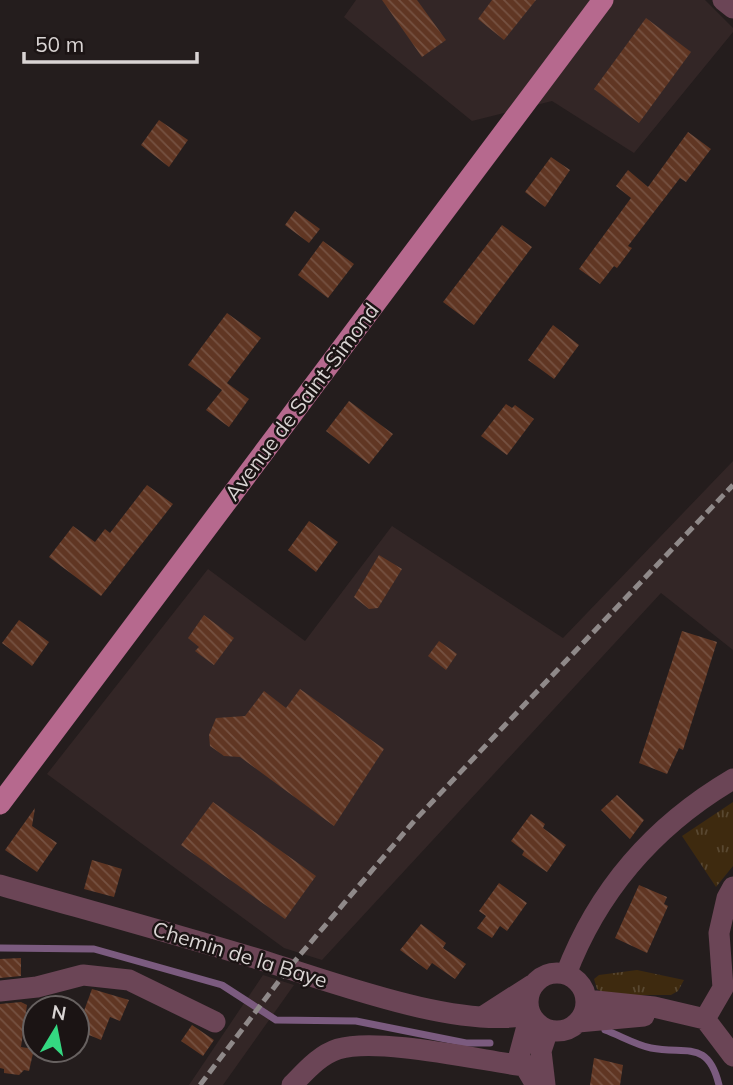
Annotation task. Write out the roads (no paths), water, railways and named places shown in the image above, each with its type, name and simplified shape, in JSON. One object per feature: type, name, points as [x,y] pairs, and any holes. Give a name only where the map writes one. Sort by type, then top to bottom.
[{"type":"main road","name":"Avenue de Saint-Simond","points":[[0,804],[603,0]]},
{"type":"street","points":[[723,0],[733,8]]},
{"type":"street","points":[[566,974],[580,936],[628,863],[675,820],[733,779]]},
{"type":"street","name":"Chemin de la Baye","points":[[0,885],[359,991],[481,1017],[537,1021]]},
{"type":"street","points":[[705,1019],[723,988],[719,933],[727,898],[733,887]]},
{"type":"street","points":[[481,1017],[547,974],[566,974],[580,984],[586,1000],[578,1022]]},
{"type":"street","points":[[0,990],[37,987],[83,975],[129,980],[215,1022]]},
{"type":"street","points":[[532,985],[527,1004],[537,1021],[545,1085]]},
{"type":"street","points":[[586,1000],[678,1012],[705,1019],[719,1034],[733,1056]]},
{"type":"street","points":[[537,1021],[564,1030],[578,1022],[678,1012]]},
{"type":"street","name":"Chemin de la Baye","points":[[481,1017],[505,1035],[536,1085]]},
{"type":"street","points":[[292,1085],[318,1059],[336,1049],[364,1044],[522,1061],[526,1030],[537,1021]]},
{"type":"waterway","points":[[0,948],[94,949],[222,985],[276,1020],[356,1021],[466,1043],[490,1043]]},
{"type":"waterway","points":[[605,1030],[645,1047],[702,1055],[709,1061],[719,1085]]},
{"type":"railway","points":[[200,1085],[288,969],[415,820],[733,485]]}]
